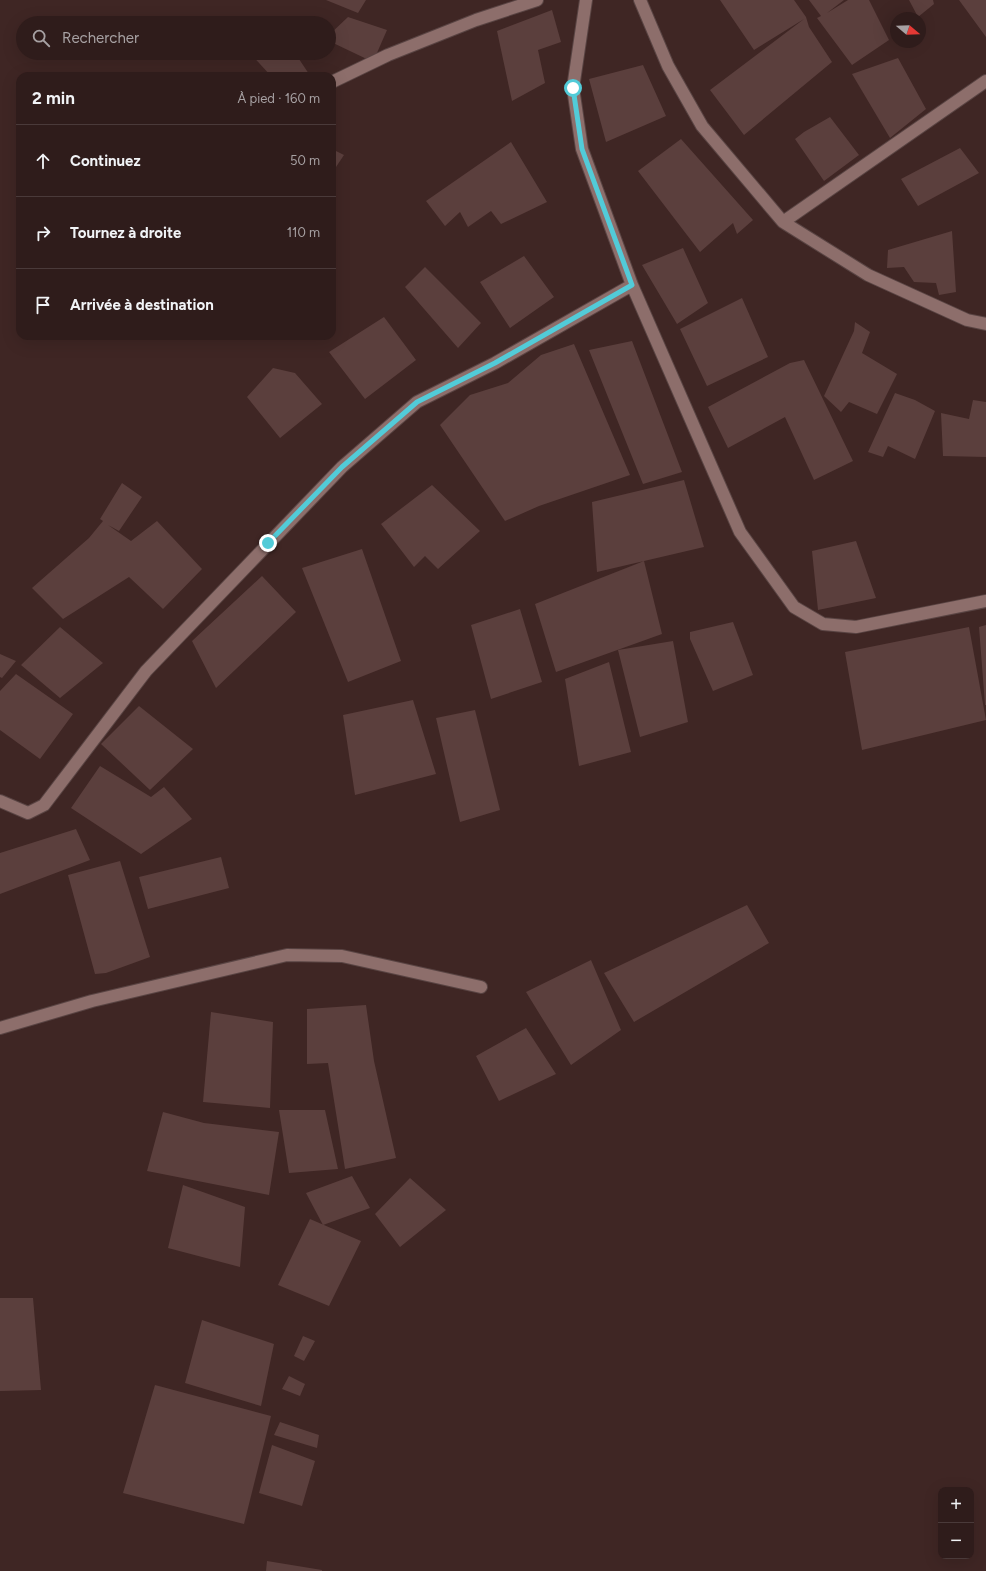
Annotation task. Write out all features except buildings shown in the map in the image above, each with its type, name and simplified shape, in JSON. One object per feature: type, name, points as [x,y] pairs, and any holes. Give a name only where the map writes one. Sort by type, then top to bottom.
[{"type":"street","points":[[336,80],[395,52],[476,20],[537,0]]},
{"type":"street","points":[[586,0],[573,88],[582,149],[632,285],[740,532],[794,607],[823,624],[856,627],[986,601]]},
{"type":"street","points":[[640,0],[668,66],[702,126],[783,222],[868,275],[967,320],[986,324]]},
{"type":"street","points":[[783,222],[986,82]]},
{"type":"street","points":[[0,801],[28,813],[44,805],[146,671],[342,467],[417,402],[495,363],[632,285]]},
{"type":"street","points":[[0,1028],[92,1001],[287,955],[342,956],[482,987]]},
{"type":"route","points":[[268,543],[342,467],[417,402],[495,363],[632,285],[582,149],[573,88]]}]
